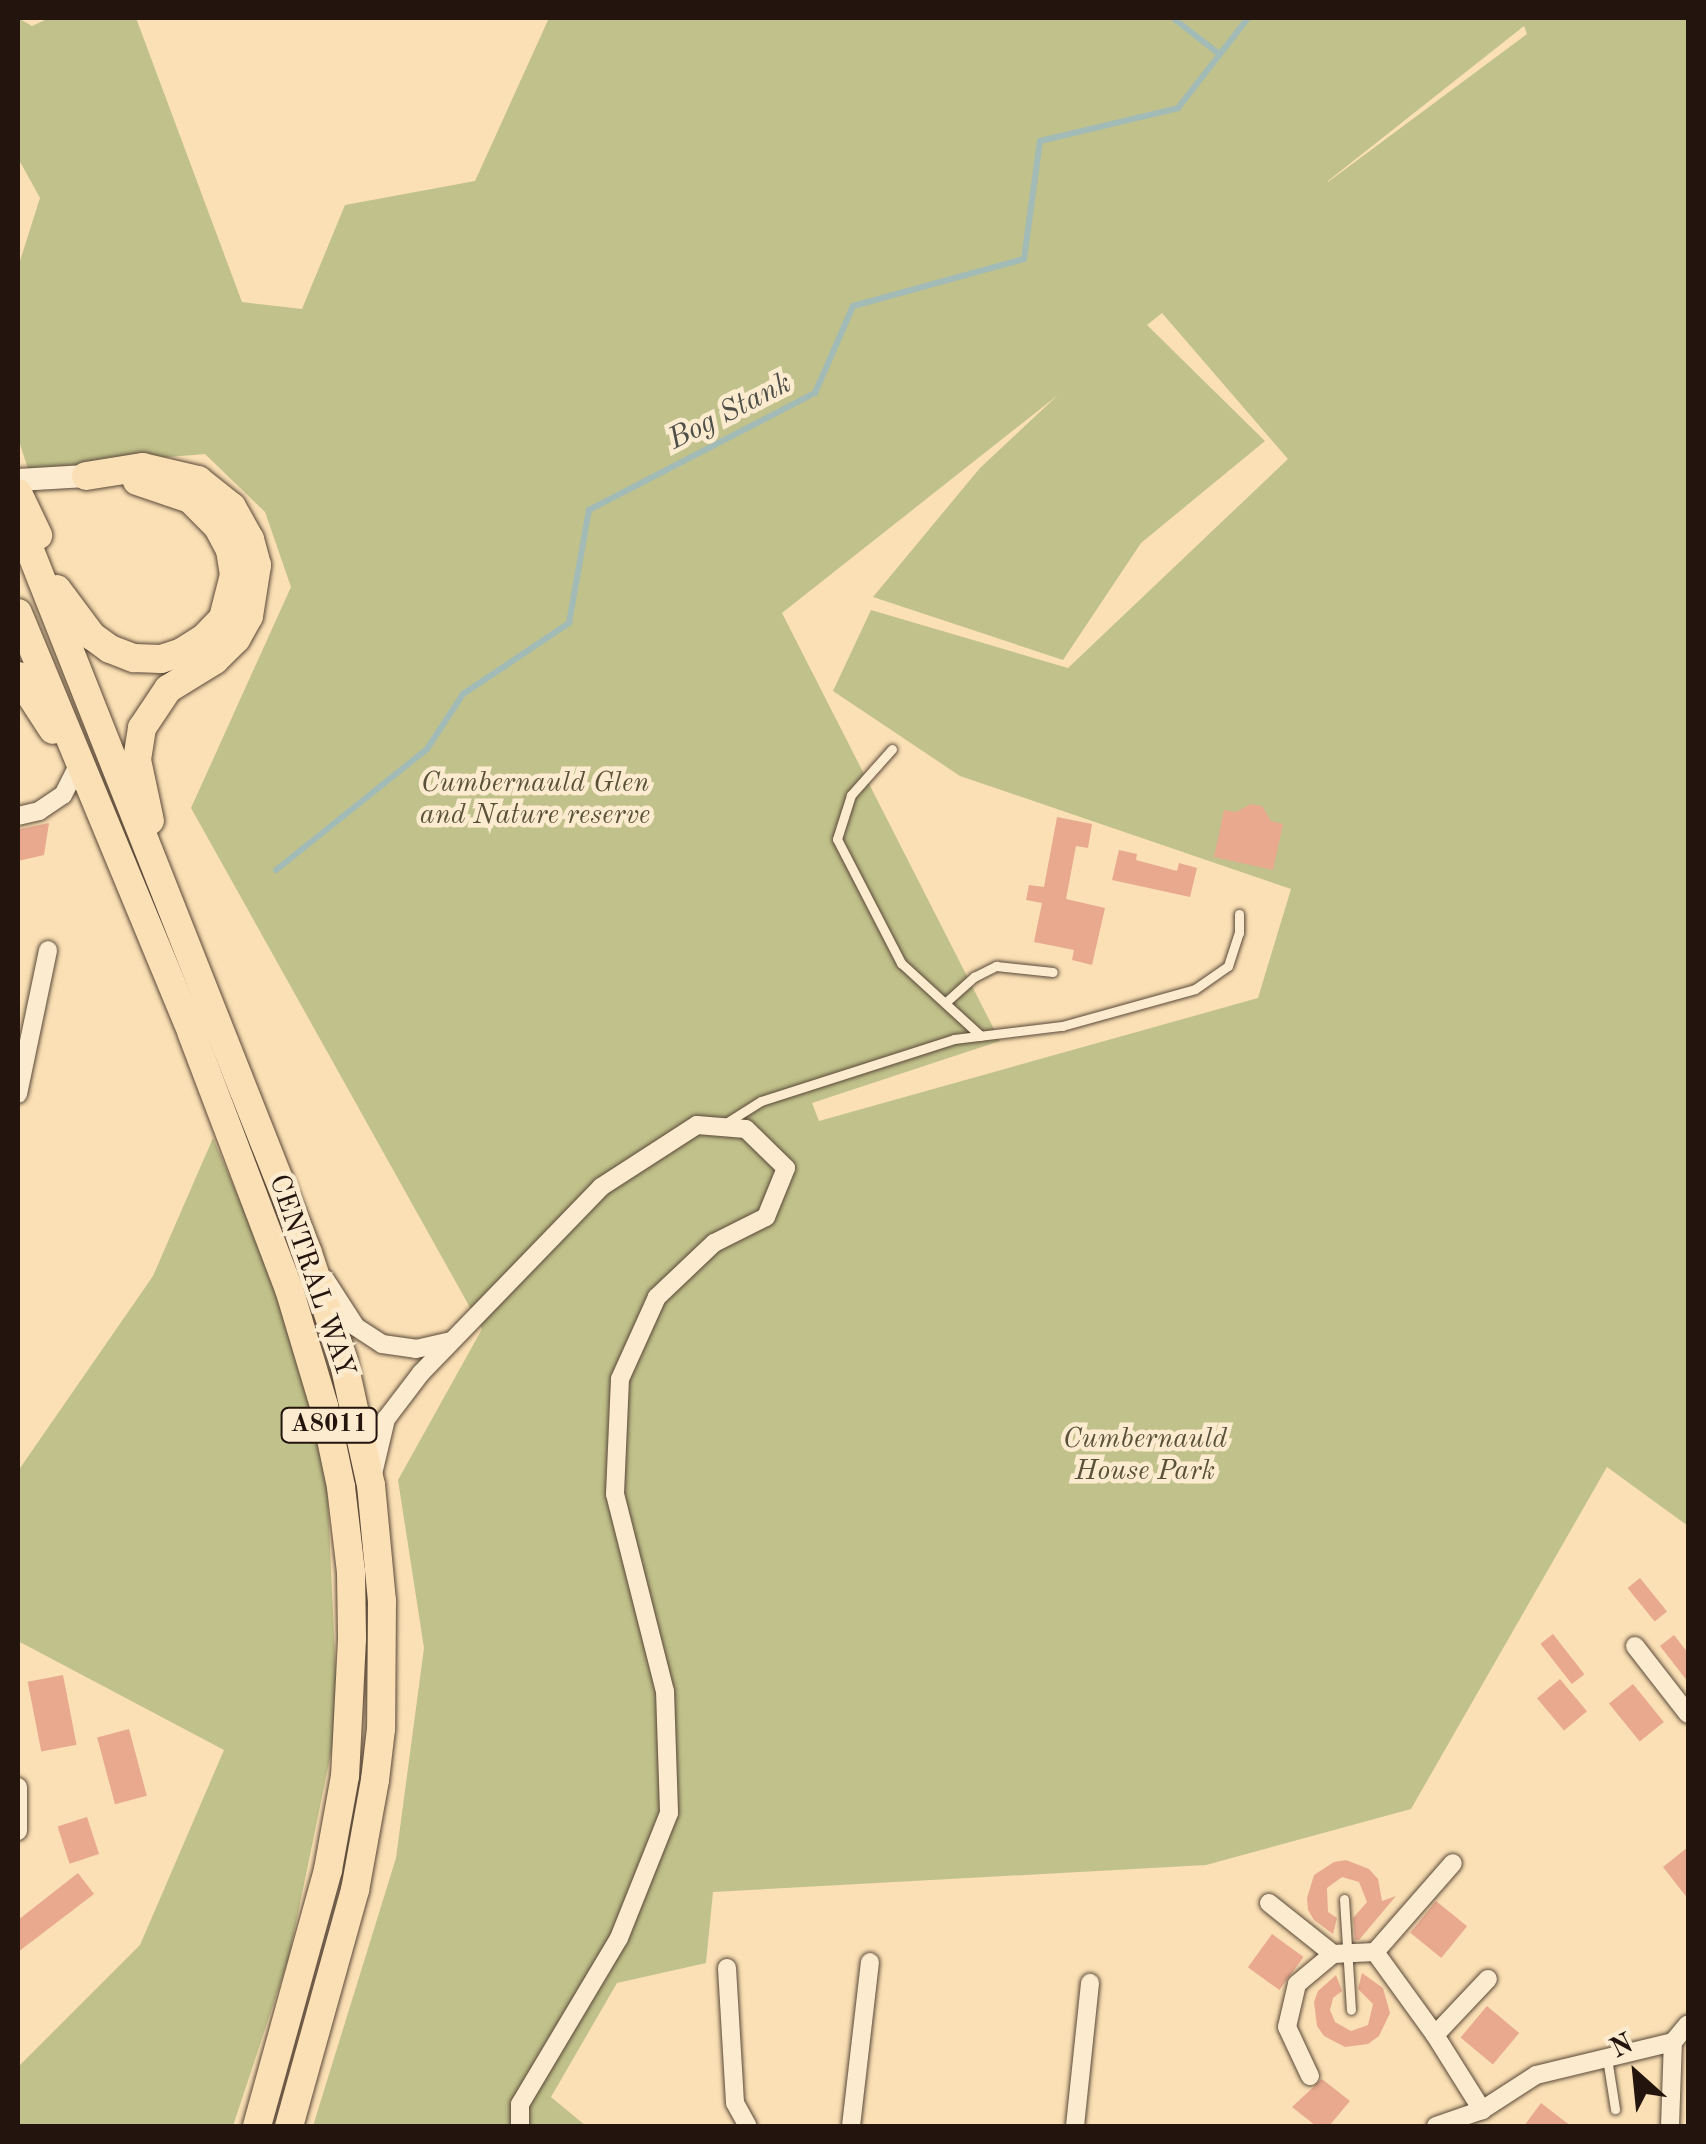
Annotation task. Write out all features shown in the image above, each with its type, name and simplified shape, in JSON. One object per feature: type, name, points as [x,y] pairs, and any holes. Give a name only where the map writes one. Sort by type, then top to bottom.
[{"type":"main road","points":[[86,476],[143,467],[188,475],[232,507],[256,556],[254,599],[236,639],[155,703],[137,748],[144,803],[202,979]]},
{"type":"main road","points":[[18,493],[24,526],[77,621],[110,650],[134,658],[162,659],[189,649],[212,632],[228,610],[234,574],[230,550],[213,520],[190,499],[159,486],[86,476]]},
{"type":"main road","name":"CENTRAL WAY","points":[[24,526],[152,868],[202,979],[308,1253],[343,1359],[370,1484],[382,1631],[382,1728],[355,1890],[289,2126]]},
{"type":"main road","name":"CENTRAL WAY","points":[[18,614],[207,1071],[289,1289],[321,1393],[341,1488],[351,1572],[352,1639],[345,1776],[328,1870],[257,2126]]},
{"type":"main road","points":[[18,676],[51,728],[79,759]]},
{"type":"street","points":[[18,480],[86,476]]},
{"type":"street","points":[[18,816],[38,811],[62,795],[79,759]]},
{"type":"street","points":[[18,1094],[48,950]]},
{"type":"street","points":[[370,1484],[386,1419],[421,1373],[506,1281],[602,1188],[696,1126],[746,1130],[786,1168],[766,1216],[714,1243],[657,1297],[620,1379],[615,1494],[665,1691],[669,1813],[619,1938],[520,2104],[520,2126]]},
{"type":"street","points":[[308,1253],[356,1327],[382,1344],[416,1349],[454,1340]]},
{"type":"street","points":[[1635,1646],[1688,1714]]},
{"type":"street","points":[[18,1787],[18,1830]]},
{"type":"street","points":[[1310,2076],[1287,2028],[1297,1984],[1340,1954],[1375,1952],[1453,1864]]},
{"type":"street","points":[[1268,1904],[1340,1954]]},
{"type":"street","points":[[1375,1952],[1435,2035],[1482,2110]]},
{"type":"street","points":[[852,2126],[870,1962]]},
{"type":"street","points":[[727,1968],[735,2103],[748,2126]]},
{"type":"street","points":[[1435,2035],[1488,1978]]},
{"type":"street","points":[[1075,2126],[1090,1984]]},
{"type":"street","points":[[1670,2126],[1674,2042],[1688,2024]]},
{"type":"street","points":[[1436,2126],[1482,2110],[1536,2075],[1674,2042]]},
{"type":"lane","points":[[892,749],[851,795],[837,839],[900,963],[982,1036]]},
{"type":"lane","points":[[720,1127],[760,1101],[954,1039],[1062,1026],[1194,989],[1228,966],[1239,933],[1239,914]]},
{"type":"lane","points":[[946,1002],[974,977],[996,966],[1053,972]]},
{"type":"lane","points":[[1344,1899],[1340,1954],[1351,2010]]},
{"type":"lane","points":[[1607,2056],[1615,2109]]},
{"type":"green space","points":[[18,18],[32,26],[49,18],[136,18],[242,302],[302,309],[345,205],[475,181],[549,18],[1688,18],[1688,1526],[1607,1467],[1411,1809],[1206,1865],[713,1892],[706,1963],[617,1983],[551,2097],[586,2126],[313,2126],[396,1858],[424,1648],[398,1480],[482,1329],[191,808],[291,587],[265,512],[205,454],[28,469],[18,438],[18,267],[40,198],[18,158]],"holes":[[[1524,26],[1527,34],[1328,182],[1328,181]],[[1162,313],[1288,459],[1068,668],[871,610],[833,691],[960,776],[1291,889],[1258,998],[819,1121],[812,1103],[1000,1041],[782,613],[1058,395],[980,468],[873,597],[1063,660],[1141,543],[1265,441],[1147,325]]]},
{"type":"green space","points":[[213,1138],[290,1318],[327,1483],[338,1719],[289,1957],[233,2126],[18,2126],[18,2067],[140,1945],[224,1750],[18,1641],[18,1471],[153,1276]]},
{"type":"building","points":[[1251,804],[1262,806],[1271,821],[1283,824],[1273,870],[1214,857],[1224,810],[1236,812]]},
{"type":"building","points":[[1057,817],[1092,824],[1088,848],[1076,846],[1066,899],[1105,908],[1092,965],[1072,960],[1074,950],[1034,942],[1042,903],[1026,900],[1029,885],[1044,887]]},
{"type":"building","points":[[49,823],[44,855],[18,861],[20,829]]},
{"type":"building","points":[[1119,850],[1137,854],[1136,860],[1177,871],[1179,863],[1197,868],[1190,897],[1112,880]]},
{"type":"building","points":[[1640,1578],[1667,1611],[1655,1621],[1628,1588]]},
{"type":"building","points":[[1553,1634],[1584,1674],[1572,1684],[1540,1644]]},
{"type":"building","points":[[1674,1635],[1688,1653],[1688,1682],[1660,1646]]},
{"type":"building","points":[[63,1675],[77,1745],[41,1752],[28,1682]]},
{"type":"building","points":[[1560,1679],[1587,1711],[1564,1730],[1537,1698]]},
{"type":"building","points":[[1633,1684],[1664,1722],[1640,1742],[1609,1704]]},
{"type":"building","points":[[129,1729],[147,1796],[115,1804],[97,1738]]},
{"type":"building","points":[[87,1817],[99,1854],[70,1864],[58,1827]]},
{"type":"building","points":[[1688,1847],[1688,1899],[1663,1867]]},
{"type":"building","points":[[1346,1860],[1369,1869],[1378,1879],[1382,1901],[1396,1896],[1359,1940],[1355,1940],[1353,1918],[1367,1902],[1359,1882],[1342,1877],[1327,1888],[1328,1912],[1337,1918],[1333,1934],[1314,1920],[1308,1910],[1307,1898],[1314,1875],[1334,1862]]},
{"type":"building","points":[[78,1873],[94,1894],[18,1952],[18,1920]]},
{"type":"building","points":[[1436,1901],[1467,1926],[1441,1958],[1410,1933]]},
{"type":"building","points":[[1272,1934],[1304,1957],[1279,1990],[1248,1967]]},
{"type":"building","points":[[1362,1973],[1383,1988],[1390,2013],[1379,2036],[1368,2044],[1345,2047],[1324,2036],[1317,2026],[1314,2002],[1318,1991],[1336,1975],[1342,1991],[1333,1998],[1330,2010],[1335,2022],[1351,2031],[1368,2025],[1373,2004],[1358,1989]]},
{"type":"building","points":[[1487,2006],[1519,2033],[1493,2064],[1461,2037]]},
{"type":"building","points":[[1322,2079],[1350,2101],[1329,2126],[1316,2126],[1292,2107]]},
{"type":"building","points":[[1541,2103],[1571,2126],[1524,2126]]},
{"type":"waterway","points":[[1173,18],[1219,54]]},
{"type":"waterway","name":"Bog Stank","points":[[276,870],[427,749],[463,694],[569,623],[589,510],[815,393],[853,306],[1024,259],[1040,141],[1178,108],[1248,18]]},
{"type":"park label","name":"Cumbernauld Glen and Nature reserve","points":[[535,800]]},
{"type":"park label","name":"Cumbernauld House Park","points":[[1145,1456]]}]
